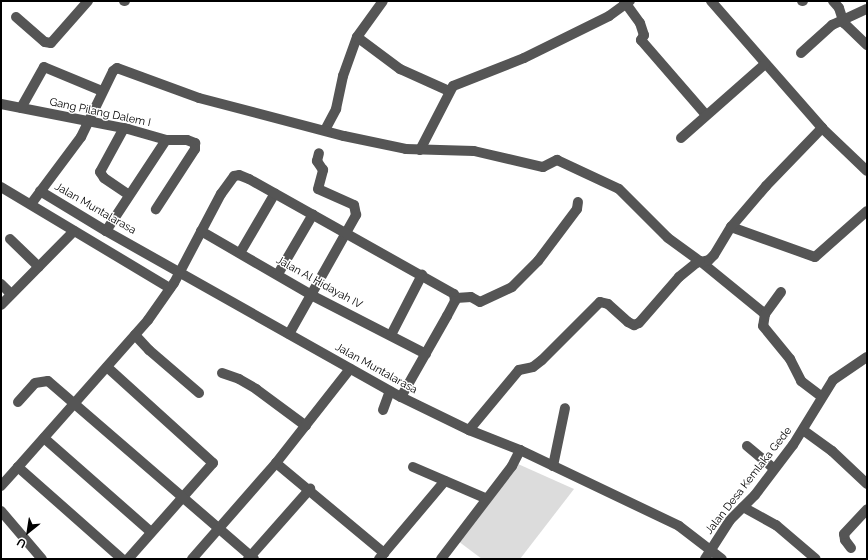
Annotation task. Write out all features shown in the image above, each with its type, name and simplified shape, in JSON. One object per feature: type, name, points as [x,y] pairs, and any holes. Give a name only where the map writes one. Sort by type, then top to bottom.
[{"type":"street","points":[[16,17],[45,42],[51,43],[88,1]]},
{"type":"street","points":[[325,130],[338,104],[343,76],[357,37],[383,1]]},
{"type":"street","points":[[833,1],[839,8],[842,20],[867,45]]},
{"type":"street","points":[[420,150],[449,91],[459,82],[524,58],[609,16],[627,2],[640,22],[644,35],[641,40],[706,116]]},
{"type":"street","points":[[716,2],[765,64],[822,128],[867,171]]},
{"type":"street","points":[[801,53],[823,32],[842,20],[867,9]]},
{"type":"street","points":[[357,37],[400,69],[449,91]]},
{"type":"street","points":[[681,138],[765,64]]},
{"type":"street","points":[[21,108],[44,67],[102,91]]},
{"type":"street","points":[[35,197],[81,137],[102,91],[113,71],[117,68],[199,98],[398,147],[420,150],[474,151],[543,167],[557,160],[614,185],[668,238],[700,261],[765,314]]},
{"type":"street","name":"Gang Pilang Dalem I","points":[[1,104],[124,128],[166,140],[186,140],[195,143],[195,149],[156,210]]},
{"type":"street","points":[[124,128],[100,172],[104,178],[129,195]]},
{"type":"street","points":[[469,430],[518,370],[533,367],[542,360],[600,302],[608,304],[619,316],[637,324],[679,277],[700,261],[709,260],[714,255],[731,227],[766,186],[822,128]]},
{"type":"street","points":[[106,231],[166,140]]},
{"type":"street","points":[[289,334],[313,296],[347,233],[357,210],[354,205],[318,189],[322,170],[319,160]]},
{"type":"street","points":[[1,486],[135,335],[176,279],[230,180],[239,175],[275,193],[422,275],[455,296],[470,297],[480,302],[512,287],[538,261],[577,209],[578,202]]},
{"type":"street","points":[[1,186],[35,197],[74,231],[176,279]]},
{"type":"street","points":[[240,253],[275,193]]},
{"type":"street","name":"Jalan Muntalarasa","points":[[35,197],[106,231],[176,279],[289,334],[349,370],[387,399],[401,397],[518,455],[553,466],[679,526],[708,554],[722,559]]},
{"type":"street","points":[[731,227],[815,257],[867,212]]},
{"type":"street","points":[[278,274],[313,214]]},
{"type":"street","points":[[1,305],[74,231]]},
{"type":"street","name":"Jalan Al Hidayah IV","points":[[201,231],[278,274],[313,296],[426,354]]},
{"type":"street","points":[[10,238],[38,267]]},
{"type":"street","points":[[391,335],[422,275]]},
{"type":"street","points":[[1,284],[11,294]]},
{"type":"street","points":[[781,292],[765,314],[763,326],[790,359],[801,381],[822,397]]},
{"type":"street","points":[[401,397],[426,354],[455,296]]},
{"type":"street","points":[[135,335],[149,350],[199,393]]},
{"type":"street","name":"Jalan Desa Kemlaka Gede","points":[[708,554],[730,520],[743,507],[774,469],[803,430],[833,380],[867,357]]},
{"type":"street","points":[[107,367],[213,463],[128,559]]},
{"type":"street","points":[[192,559],[217,528],[276,463],[349,370]]},
{"type":"street","points":[[222,373],[239,379],[256,389],[306,426]]},
{"type":"street","points":[[18,402],[35,383],[44,380],[52,383],[181,499],[251,558],[310,489]]},
{"type":"street","points":[[553,466],[565,408]]},
{"type":"street","points":[[803,430],[832,451],[867,484]]},
{"type":"street","points":[[44,438],[151,532]]},
{"type":"street","points":[[748,446],[774,469]]},
{"type":"street","points":[[441,559],[518,455]]},
{"type":"street","points":[[276,463],[310,489],[382,556],[445,481]]},
{"type":"street","points":[[18,467],[122,559]]},
{"type":"street","points":[[413,467],[485,498]]},
{"type":"street","points":[[743,507],[776,525],[816,559]]},
{"type":"street","points":[[851,548],[845,540],[844,534],[867,509]]},
{"type":"street","points":[[1,511],[42,559]]},
{"type":"shaded area","points":[[518,464],[574,489],[520,559],[482,559],[458,541]]}]
